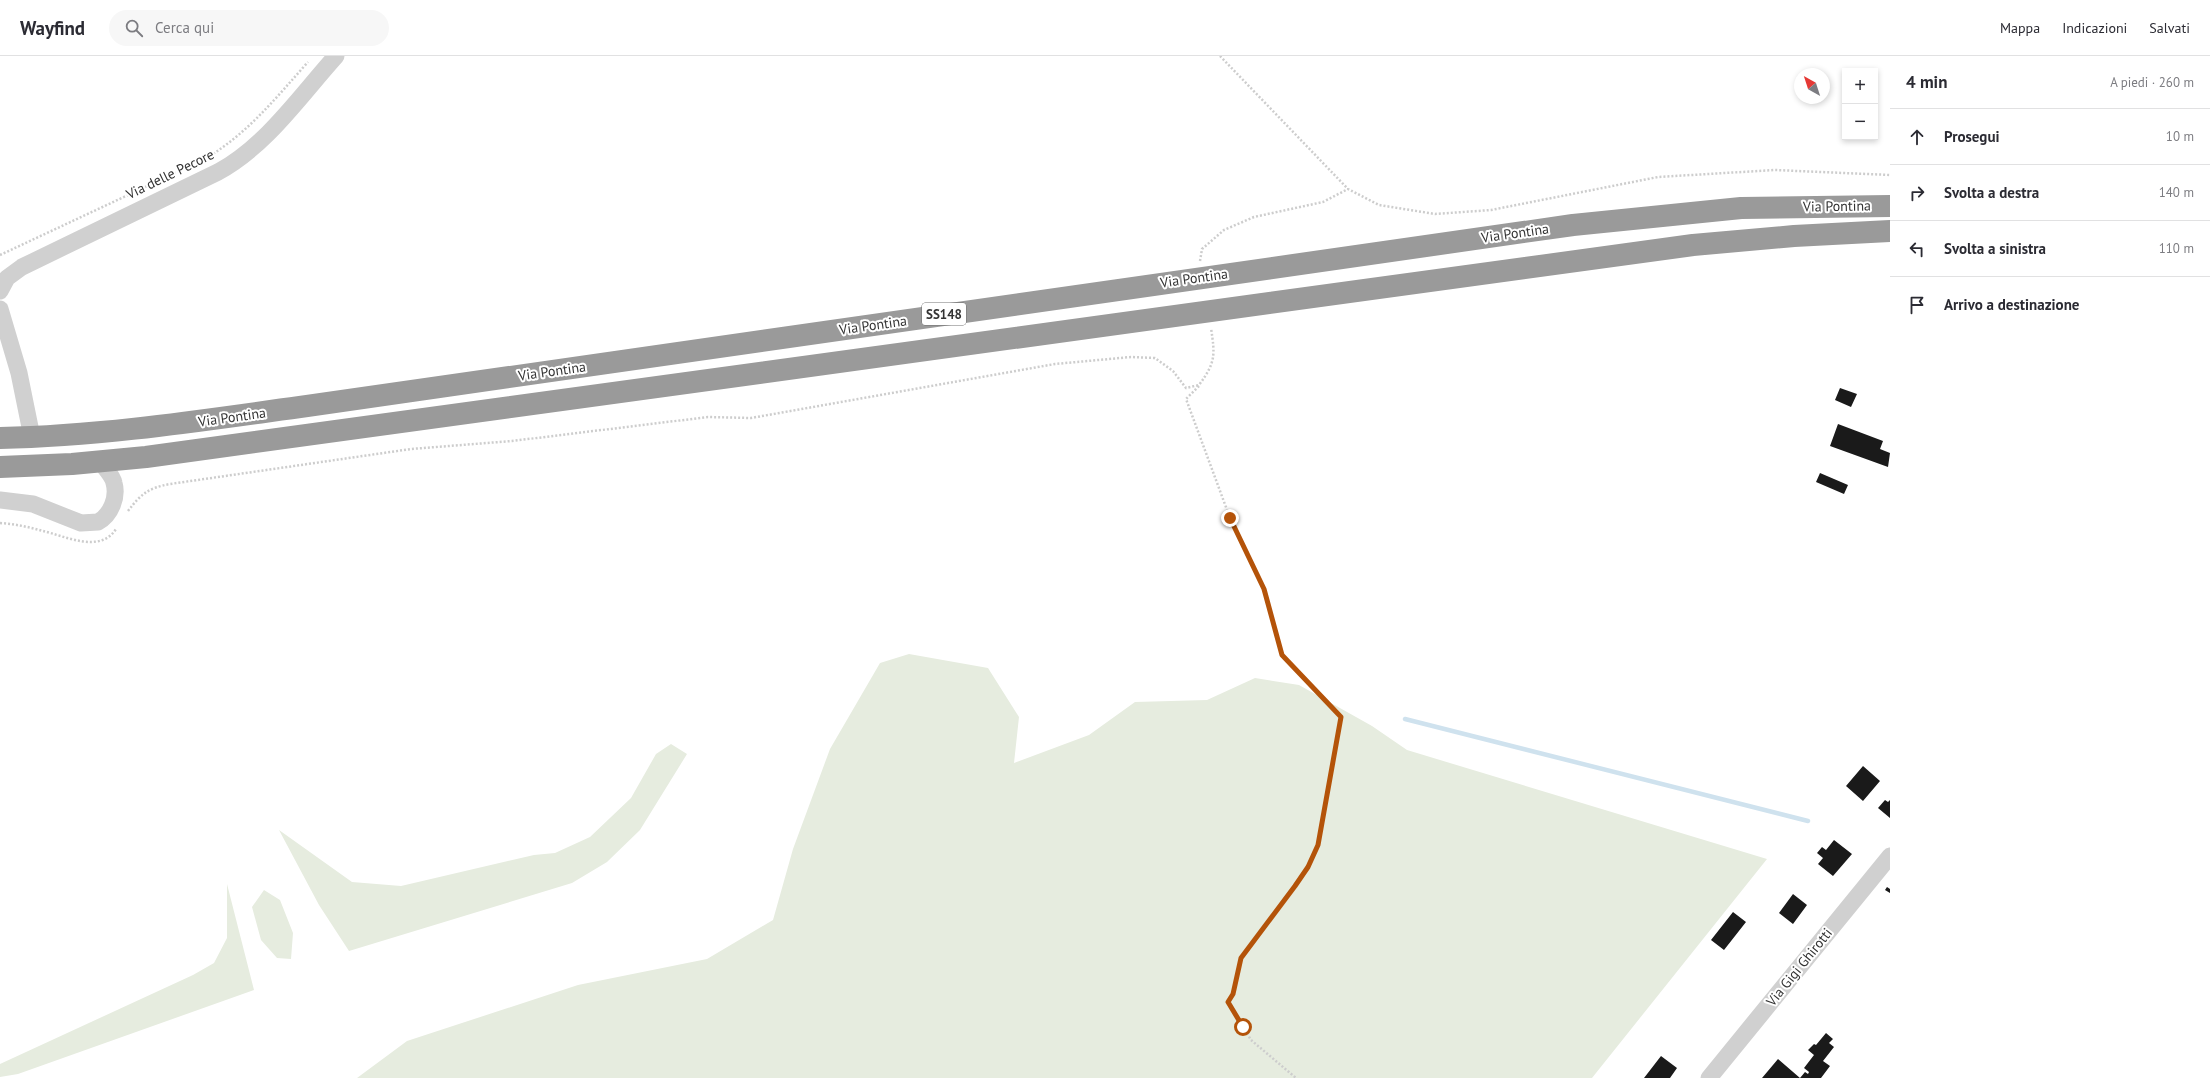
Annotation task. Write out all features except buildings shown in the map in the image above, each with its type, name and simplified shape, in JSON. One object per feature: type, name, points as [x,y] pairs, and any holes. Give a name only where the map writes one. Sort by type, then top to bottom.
[{"type":"highway","name":"Via Pontina","points":[[0,438],[147,428],[1573,225],[1741,208],[1890,206]]},
{"type":"highway","name":"Via Pontina","points":[[0,467],[146,457],[1693,244],[1890,230]]},
{"type":"street","points":[[0,291],[7,278],[22,267],[218,172],[235,161],[276,123],[336,56]]},
{"type":"street","points":[[0,309],[6,352],[32,437]]},
{"type":"street","points":[[0,500],[33,504],[81,523],[98,522],[110,510],[114,497],[114,482],[100,461]]},
{"type":"street","name":"Via Gigi Ghirotti","points":[[1709,1078],[1890,856]]},
{"type":"path","name":"Via delle Pecore","points":[[0,255],[205,159],[242,134],[261,115],[313,56]]},
{"type":"path","points":[[1220,56],[1315,152],[1348,189],[1379,205],[1435,214],[1491,210],[1658,177],[1775,170],[1890,174]]},
{"type":"path","points":[[1199,266],[1202,249],[1224,230],[1254,217],[1323,202],[1348,189]]},
{"type":"path","points":[[1210,322],[1215,355],[1211,369],[1186,399],[1230,518],[1264,589],[1282,655],[1341,717],[1318,845],[1300,878],[1241,958],[1233,994],[1228,1002],[1251,1040],[1296,1078]]},
{"type":"path","points":[[125,516],[140,496],[153,488],[170,484],[411,449],[512,441],[708,417],[751,418],[1055,364],[1131,357],[1155,358],[1173,372],[1186,388],[1199,385]]},
{"type":"path","points":[[0,523],[45,531],[78,541],[89,542],[100,541],[108,537],[118,526]]},
{"type":"shaded area","points":[[909,654],[988,668],[1019,717],[1014,763],[1089,735],[1135,702],[1207,700],[1255,678],[1299,685],[1372,726],[1407,750],[1767,859],[1592,1078],[357,1078],[407,1041],[578,985],[707,959],[773,920],[793,849],[830,749],[880,663]]},
{"type":"shaded area","points":[[671,744],[687,754],[640,830],[607,862],[572,883],[349,951],[319,905],[279,830],[352,882],[401,886],[534,855],[555,853],[590,837],[631,798],[656,754]]},
{"type":"shaded area","points":[[227,884],[254,990],[18,1074],[0,1077],[0,1064],[193,975],[214,963],[227,938]]},
{"type":"shaded area","points":[[264,890],[280,900],[293,933],[291,959],[277,958],[261,940],[252,907]]},
{"type":"waterway","points":[[1405,719],[1808,821]]},
{"type":"route","points":[[1230,518],[1264,589],[1282,655],[1341,717],[1318,845],[1308,867],[1258,938],[1241,958],[1233,994],[1228,1002],[1243,1027]]}]
